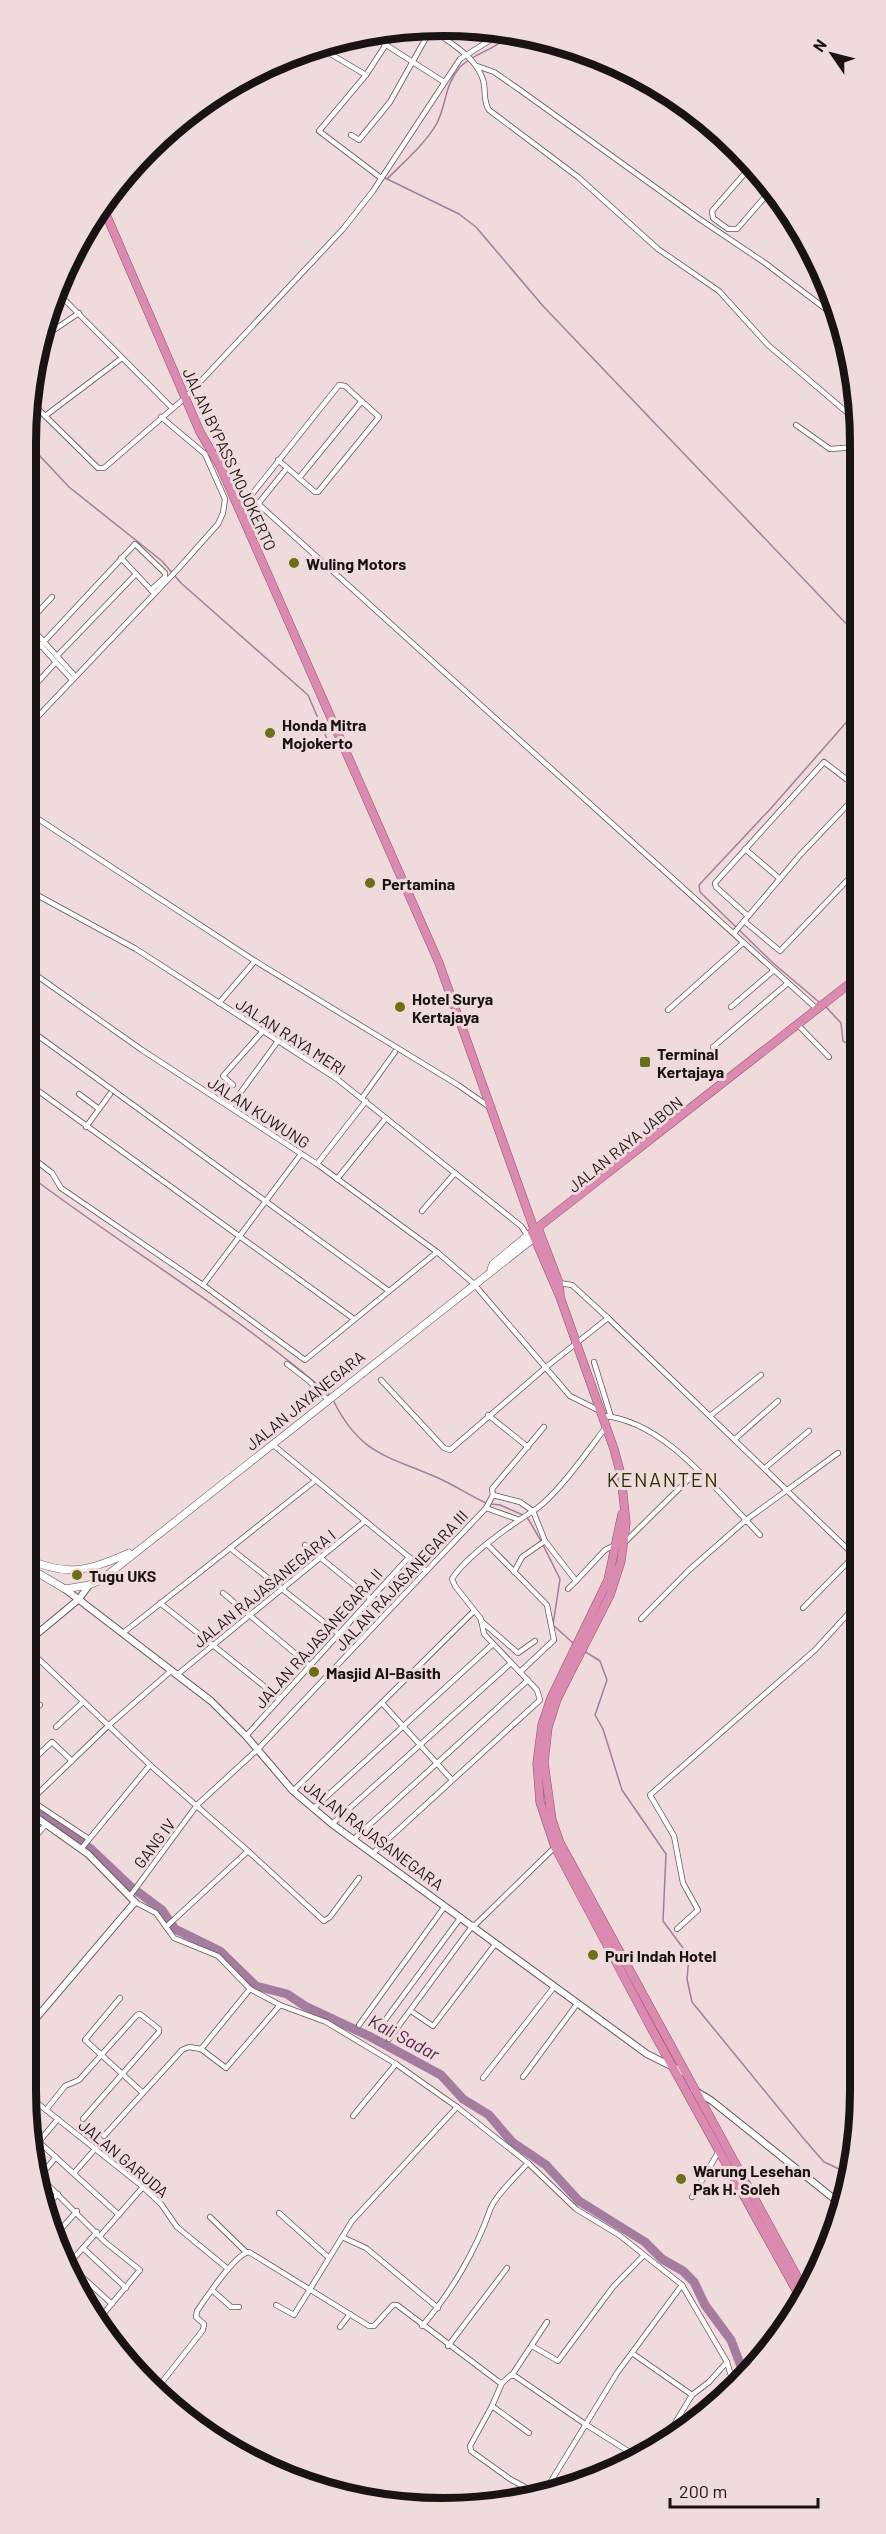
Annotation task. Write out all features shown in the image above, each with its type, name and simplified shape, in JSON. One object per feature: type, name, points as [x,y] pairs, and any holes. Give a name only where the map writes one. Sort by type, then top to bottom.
[{"type":"highway","name":"JALAN BYPASS MOJOKERTO","points":[[106,215],[200,432],[231,492],[439,963],[560,1297],[606,1415],[621,1475],[623,1507],[621,1543],[586,1637],[549,1704],[539,1740],[537,1781],[540,1802],[555,1847],[796,2292]]},
{"type":"highway","name":"JALAN RAYA JABON","points":[[536,1230],[850,983]]},
{"type":"highway","name":"JALAN BYPASS MOJOKERTO","points":[[536,1230],[559,1283],[560,1297]]},
{"type":"highway","name":"JALAN BYPASS MOJOKERTO","points":[[575,1657],[557,1699],[546,1740],[544,1783],[552,1820],[560,1843],[800,2284]]},
{"type":"main road","name":"JALAN JAYANEGARA","points":[[65,1589],[89,1585],[101,1580],[134,1551],[473,1283],[491,1269],[496,1269],[536,1230]]},
{"type":"main road","name":"JALAN JAYANEGARA","points":[[36,1562],[54,1568],[89,1570],[134,1551]]},
{"type":"main road","points":[[96,1567],[100,1569],[101,1580]]},
{"type":"main road","points":[[49,1582],[48,1574],[54,1568]]},
{"type":"main road","points":[[36,1573],[65,1589]]},
{"type":"street","points":[[441,36],[475,64],[483,78],[485,102],[489,110],[578,177],[658,249],[719,291],[768,345],[849,414]]},
{"type":"street","points":[[351,135],[359,140],[381,114],[425,37]]},
{"type":"street","points":[[381,178],[320,130],[366,75],[390,39]]},
{"type":"street","points":[[38,409],[100,469],[186,397],[343,229],[386,171],[444,82],[466,55],[492,39]]},
{"type":"street","points":[[380,41],[444,82]]},
{"type":"street","points":[[329,53],[366,75]]},
{"type":"street","points":[[475,64],[494,72],[825,303]]},
{"type":"street","points":[[746,172],[712,211],[713,218],[728,229],[737,229],[766,195]]},
{"type":"street","points":[[63,298],[172,408]]},
{"type":"street","points":[[52,331],[79,313]]},
{"type":"street","points":[[45,416],[122,358]]},
{"type":"street","points":[[249,498],[278,460],[337,387],[345,386],[379,420],[318,492],[315,492],[278,460]]},
{"type":"street","points":[[298,478],[361,402]]},
{"type":"street","points":[[161,417],[206,454]]},
{"type":"street","points":[[796,425],[830,449],[850,448]]},
{"type":"street","points":[[153,592],[178,569],[218,524],[225,508],[225,499],[206,454],[200,432]]},
{"type":"street","points":[[258,504],[287,468]]},
{"type":"street","points":[[231,492],[249,498],[258,504],[734,932],[773,971],[818,1008]]},
{"type":"street","points":[[36,650],[135,544],[165,572],[165,577],[153,592],[36,718]]},
{"type":"street","points":[[121,558],[153,592]]},
{"type":"street","points":[[36,683],[136,574]]},
{"type":"street","points":[[36,614],[52,597]]},
{"type":"street","points":[[36,636],[74,678]]},
{"type":"street","points":[[748,916],[714,884],[824,762],[850,782]]},
{"type":"street","points":[[734,932],[850,803]]},
{"type":"street","points":[[36,818],[255,961],[427,1068],[446,1077],[493,1110]]},
{"type":"street","points":[[745,849],[780,879]]},
{"type":"street","points":[[742,924],[780,951],[850,877]]},
{"type":"street","name":"JALAN RAYA MERI","points":[[36,894],[127,943],[278,1041],[364,1100],[455,1173],[536,1230]]},
{"type":"street","points":[[668,1010],[743,942]]},
{"type":"street","points":[[219,1003],[255,961]]},
{"type":"street","points":[[731,1007],[773,971]]},
{"type":"street","name":"JALAN KUWUNG","points":[[36,975],[317,1164],[437,1252],[473,1283],[573,1399],[606,1415],[653,1432],[697,1471],[760,1535]]},
{"type":"street","points":[[713,1047],[788,983]]},
{"type":"street","points":[[797,1024],[829,1057]]},
{"type":"street","points":[[233,1085],[223,1076],[263,1031]]},
{"type":"street","points":[[36,1035],[389,1291]]},
{"type":"street","points":[[230,1107],[278,1041]]},
{"type":"street","points":[[317,1164],[364,1100],[395,1052]]},
{"type":"street","points":[[36,1090],[238,1238],[354,1319]]},
{"type":"street","points":[[79,1094],[99,1109]]},
{"type":"street","points":[[86,1127],[110,1094]]},
{"type":"street","points":[[338,1179],[386,1118]]},
{"type":"street","points":[[204,1285],[301,1154]]},
{"type":"street","points":[[36,1161],[52,1173],[61,1188],[204,1285],[304,1361]]},
{"type":"street","points":[[422,1211],[455,1173]]},
{"type":"street","points":[[296,1369],[437,1252]]},
{"type":"street","points":[[559,1283],[572,1285],[608,1318],[850,1551]]},
{"type":"street","points":[[381,1380],[447,1449],[453,1448],[488,1415],[608,1318]]},
{"type":"street","points":[[594,1362],[606,1415]]},
{"type":"street","points":[[287,1364],[296,1369],[328,1398]]},
{"type":"street","points":[[710,1416],[761,1375]]},
{"type":"street","points":[[735,1439],[778,1401]]},
{"type":"street","points":[[488,1415],[528,1447]]},
{"type":"street","points":[[535,1641],[518,1653],[481,1621],[452,1579],[488,1545],[520,1518],[531,1512],[564,1480],[607,1426]]},
{"type":"street","name":"JALAN RAJASANEGARA III","points":[[197,1805],[258,1749],[486,1507],[492,1497],[492,1489],[544,1427]]},
{"type":"street","points":[[765,1468],[809,1431]]},
{"type":"street","points":[[272,1444],[426,1571]]},
{"type":"street","points":[[641,1619],[688,1571],[746,1520],[838,1453]]},
{"type":"street","points":[[568,1589],[607,1549],[621,1543],[697,1471]]},
{"type":"street","points":[[123,1633],[316,1480]]},
{"type":"street","points":[[492,1497],[520,1502],[531,1512],[544,1541],[576,1581]]},
{"type":"street","points":[[486,1507],[520,1518]]},
{"type":"street","name":"JALAN RAJASANEGARA I","points":[[36,1793],[109,1725],[285,1589],[365,1521]]},
{"type":"street","points":[[513,1572],[522,1557],[544,1541]]},
{"type":"street","points":[[305,1545],[371,1599]]},
{"type":"street","points":[[488,1545],[547,1605],[554,1640],[520,1672]]},
{"type":"street","points":[[230,1548],[285,1589],[339,1634]]},
{"type":"street","name":"JALAN RAJASANEGARA II","points":[[246,1736],[409,1557]]},
{"type":"street","points":[[803,1608],[850,1559]]},
{"type":"street","points":[[36,1636],[78,1599],[89,1585]]},
{"type":"street","name":"JALAN RAJASANEGARA","points":[[65,1589],[175,1672],[246,1736],[293,1791],[332,1824],[647,2054],[685,2073]]},
{"type":"street","points":[[223,1593],[309,1665]]},
{"type":"street","points":[[160,1603],[279,1698]]},
{"type":"street","points":[[293,1791],[474,1611]]},
{"type":"street","points":[[677,1929],[698,1910],[683,1883],[674,1836],[650,1795],[815,1650],[850,1613]]},
{"type":"street","points":[[373,1853],[538,1703],[539,1693],[483,1632],[481,1621]]},
{"type":"street","points":[[313,1809],[493,1644]]},
{"type":"street","points":[[36,1655],[150,1765],[324,1921],[330,1917],[359,1878]]},
{"type":"street","points":[[332,1824],[511,1663]]},
{"type":"street","points":[[354,1839],[528,1680]]},
{"type":"street","points":[[56,1727],[83,1702]]},
{"type":"street","points":[[382,1703],[452,1780]]},
{"type":"street","points":[[36,1708],[40,1705]]},
{"type":"street","points":[[36,1756],[52,1742],[72,1761]]},
{"type":"street","points":[[85,1844],[150,1765]]},
{"type":"street","name":"GANG IV","points":[[133,1891],[197,1805]]},
{"type":"street","points":[[36,1808],[85,1844],[133,1891],[135,1902]]},
{"type":"street","points":[[36,1818],[45,1825],[85,1844]]},
{"type":"street","points":[[36,1836],[45,1825]]},
{"type":"street","points":[[389,2040],[473,1925],[555,1847]]},
{"type":"street","points":[[167,1926],[248,1851]]},
{"type":"street","points":[[135,1902],[151,1909],[178,1940],[218,1956],[250,1989],[280,2005],[326,2022],[396,2064],[457,2107],[528,2163],[567,2203],[619,2235],[682,2285],[727,2362],[732,2378]]},
{"type":"street","points":[[36,2018],[135,1902]]},
{"type":"street","points":[[359,2025],[445,1906]]},
{"type":"street","points":[[380,2027],[461,1917]]},
{"type":"street","points":[[411,2011],[433,2026],[496,1943]]},
{"type":"street","points":[[483,2078],[554,1987]]},
{"type":"street","points":[[201,2049],[250,1989]]},
{"type":"street","points":[[120,1998],[85,2040],[142,2092]]},
{"type":"street","points":[[523,2076],[577,2004]]},
{"type":"street","points":[[104,2136],[182,2050],[189,2047],[201,2049],[226,2068],[280,2005]]},
{"type":"street","points":[[46,2110],[65,2086],[80,2080],[140,2014],[159,2029],[159,2032],[82,2119]]},
{"type":"street","points":[[353,2116],[396,2064]]},
{"type":"street","points":[[685,2087],[712,2101],[835,2200]]},
{"type":"street","name":"JALAN GARUDA","points":[[37,2103],[143,2187],[161,2204],[177,2227],[228,2269]]},
{"type":"street","points":[[276,2305],[293,2315],[328,2257],[357,2216],[457,2107]]},
{"type":"street","points":[[58,2119],[39,2142],[119,2215]]},
{"type":"street","points":[[74,2173],[96,2148]]},
{"type":"street","points":[[692,2197],[719,2151]]},
{"type":"street","points":[[44,2171],[56,2157]]},
{"type":"street","points":[[422,2326],[438,2308],[478,2240],[489,2220],[491,2208],[528,2163]]},
{"type":"street","points":[[48,2186],[141,2270],[103,2314]]},
{"type":"street","points":[[73,2259],[119,2215],[143,2187]]},
{"type":"street","points":[[51,2201],[58,2194]]},
{"type":"street","points":[[61,2229],[77,2211]]},
{"type":"street","points":[[279,2213],[328,2257]]},
{"type":"street","points":[[210,2217],[246,2252],[372,2327],[395,2305],[448,2346],[502,2383]]},
{"type":"street","points":[[342,2237],[366,2248],[438,2308]]},
{"type":"street","points":[[83,2248],[126,2288]]},
{"type":"street","points":[[161,2384],[203,2330],[204,2324],[195,2313],[228,2269],[246,2252]]},
{"type":"street","points":[[532,2346],[558,2361],[613,2287],[643,2256]]},
{"type":"street","points":[[448,2346],[507,2268]]},
{"type":"street","points":[[82,2278],[112,2304]]},
{"type":"street","points":[[549,2484],[632,2353],[682,2285]]},
{"type":"street","points":[[212,2290],[231,2307],[239,2307]]},
{"type":"street","points":[[340,2327],[350,2314]]},
{"type":"street","points":[[528,2489],[510,2479],[471,2451],[470,2446],[502,2383],[513,2375],[547,2322]]},
{"type":"street","points":[[632,2353],[692,2395]]},
{"type":"street","points":[[674,2426],[692,2395],[709,2382],[727,2362]]},
{"type":"street","points":[[513,2375],[630,2452]]},
{"type":"street","points":[[492,2406],[529,2433]]},
{"type":"waterway","points":[[387,179],[427,138],[437,123],[448,88],[460,67],[503,40]]},
{"type":"waterway","points":[[383,177],[459,214],[476,227],[543,306],[850,628]]},
{"type":"waterway","points":[[36,452],[69,487],[162,561],[181,583],[308,695],[330,746]]},
{"type":"waterway","points":[[819,1002],[773,963],[700,892],[699,885],[773,806],[850,718]]},
{"type":"waterway","points":[[826,1007],[841,1023],[843,1041],[850,1046]]},
{"type":"waterway","points":[[36,1180],[219,1309],[331,1396]]},
{"type":"waterway","points":[[333,1400],[353,1432],[376,1451],[443,1480],[486,1503]]},
{"type":"waterway","points":[[491,1504],[500,1505],[523,1515]]},
{"type":"waterway","points":[[527,1517],[541,1541]]},
{"type":"waterway","points":[[543,1545],[560,1579],[553,1625],[573,1643]]},
{"type":"waterway","points":[[584,1651],[600,1661],[607,1680],[595,1715],[603,1729],[622,1790],[666,1854],[663,1921],[689,1956],[687,1979],[692,2002],[824,2162],[842,2170]]},
{"type":"waterway","name":"Kali Sadar","points":[[36,1808],[91,1849],[130,1886],[162,1910],[175,1929],[220,1951],[256,1986],[287,1994],[305,2006],[369,2036],[441,2075],[463,2099],[489,2115],[512,2142],[546,2165],[579,2201],[645,2242],[662,2259],[683,2271],[694,2282],[705,2305],[731,2340],[741,2367]]},
{"type":"place","name":"Wuling Motors","points":[[294,563]]},
{"type":"place","name":"Honda Mitra Mojokerto","points":[[270,733]]},
{"type":"place","name":"Pertamina","points":[[370,883]]},
{"type":"place","name":"Hotel Surya Kertajaya","points":[[400,1007]]},
{"type":"place","name":"Terminal Kertajaya","points":[[645,1062]]},
{"type":"place","name":"Tugu UKS","points":[[77,1575]]},
{"type":"place","name":"Masjid Al-Basith","points":[[314,1672]]},
{"type":"place","name":"Puri Indah Hotel","points":[[593,1955]]},
{"type":"place","name":"Warung Lesehan Pak H. Soleh","points":[[681,2179]]},
{"type":"district","name":"KENANTEN","points":[[663,1479]]}]
